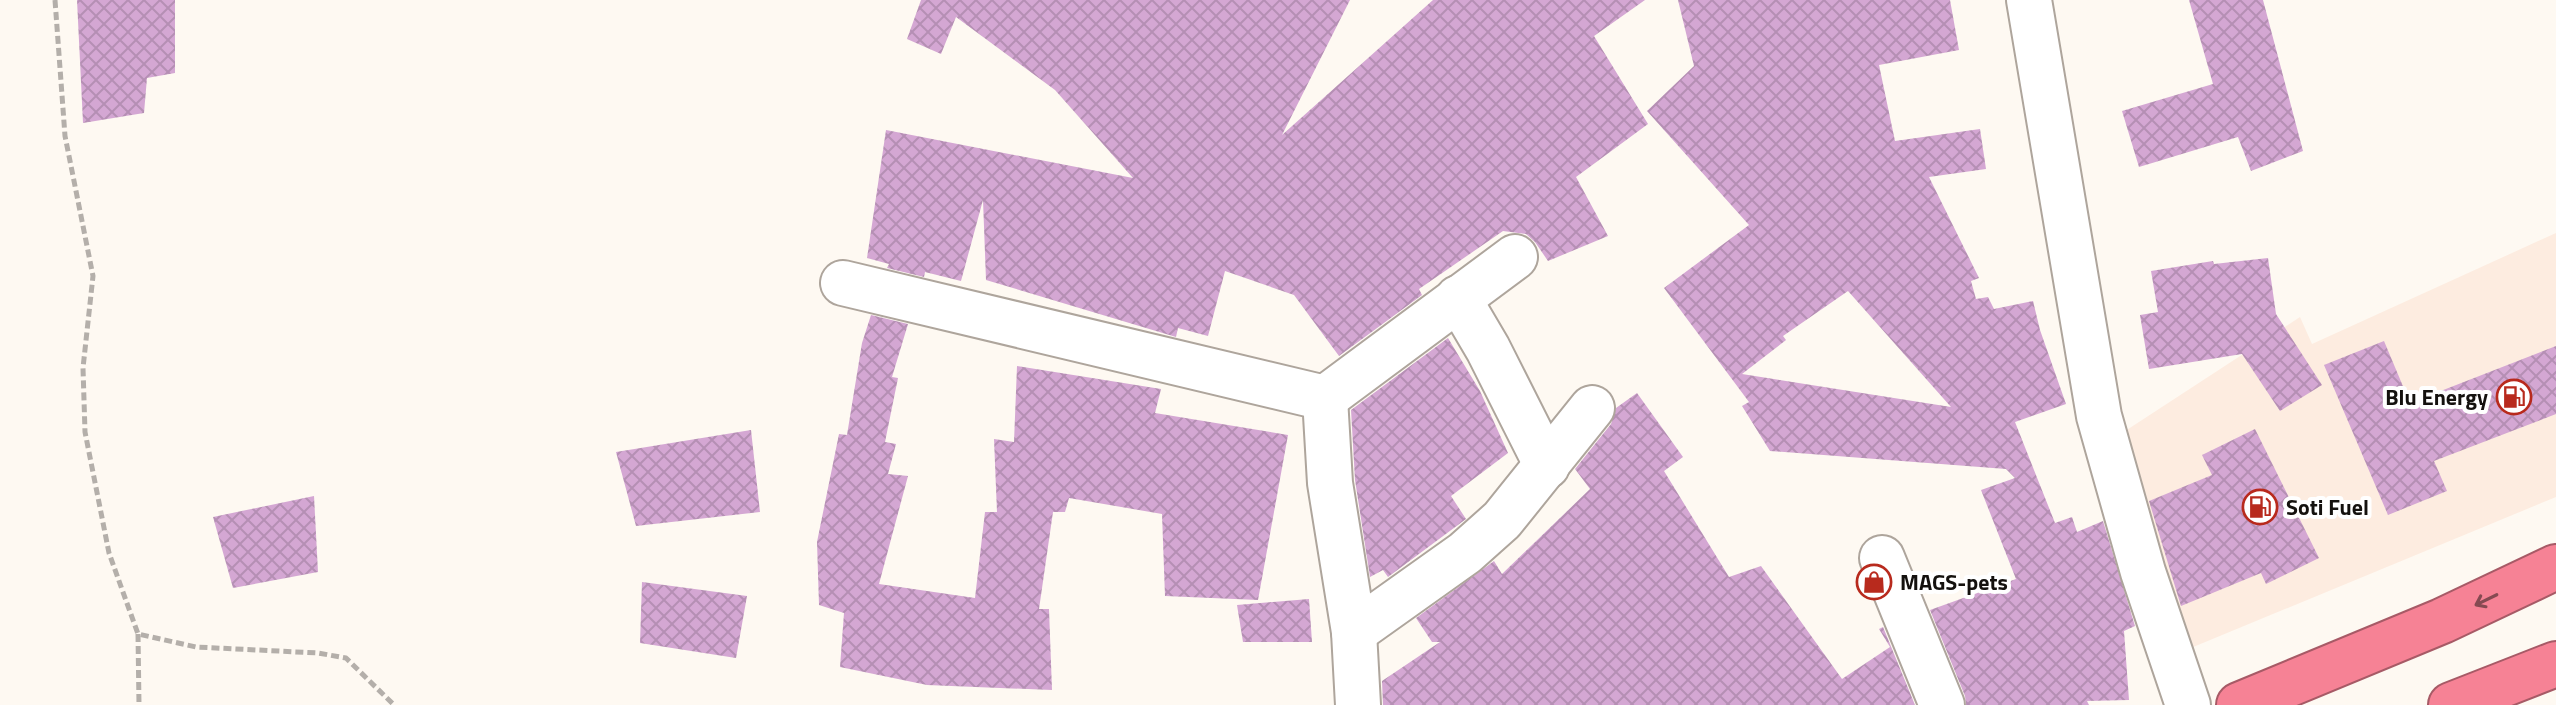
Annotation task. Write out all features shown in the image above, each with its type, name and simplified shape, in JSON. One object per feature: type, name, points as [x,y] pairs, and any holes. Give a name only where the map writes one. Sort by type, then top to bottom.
[{"type":"highway","points":[[2239,705],[2442,621],[2556,567]]},
{"type":"highway","points":[[2451,705],[2556,664]]},
{"type":"street","points":[[2029,0],[2099,416],[2143,572],[2188,705]]},
{"type":"street","points":[[1325,398],[1515,257]]},
{"type":"street","points":[[843,283],[1325,398]]},
{"type":"street","points":[[1458,298],[1488,349],[1547,466]]},
{"type":"street","points":[[1325,398],[1330,483],[1354,632],[1358,705]]},
{"type":"street","points":[[1354,632],[1465,553],[1502,520],[1592,408]]},
{"type":"street","points":[[1882,558],[1942,705]]},
{"type":"path","points":[[55,0],[65,136],[93,276],[83,368],[85,432],[109,553],[138,634],[139,705]]},
{"type":"path","points":[[138,634],[196,647],[318,653],[346,658],[394,705]]},
{"type":"shaded area","points":[[2556,233],[2556,497],[2186,650],[2116,437],[2300,317],[2312,344]]},
{"type":"building","points":[[77,0],[175,0],[175,73],[147,78],[144,113],[83,123]]},
{"type":"building","points":[[921,0],[1350,0],[1282,135],[1433,0],[1645,0],[1594,36],[1648,124],[1576,177],[1608,236],[1548,261],[1526,234],[1503,231],[1419,289],[1422,295],[1339,356],[1294,295],[1225,271],[1208,336],[1178,328],[1176,337],[986,280],[983,200],[961,281],[925,272],[924,277],[887,268],[889,264],[867,258],[886,130],[1133,178],[1055,90],[956,17],[941,54],[907,39]]},
{"type":"building","points":[[1678,0],[1950,0],[1959,50],[1879,65],[1895,141],[1980,129],[1986,169],[1929,177],[1979,278],[1971,281],[1976,299],[1988,297],[1994,309],[2033,301],[2066,404],[2015,422],[2055,523],[2072,517],[2077,532],[2103,521],[2135,626],[2124,631],[2129,700],[2087,701],[2089,705],[1966,705],[1930,610],[2016,579],[1981,490],[2015,478],[2006,469],[1770,451],[1742,406],[1749,402],[1664,288],[1749,225],[1647,111],[1694,66]],"holes":[[[1848,291],[1951,407],[1742,374],[1786,340],[1783,336]]]},
{"type":"building","points":[[2189,0],[2263,0],[2303,151],[2251,171],[2238,137],[2139,167],[2122,111],[2213,84]]},
{"type":"building","points":[[2268,258],[2276,314],[2322,385],[2280,411],[2242,354],[2149,369],[2140,315],[2158,312],[2151,271],[2213,261],[2214,264]]},
{"type":"building","points":[[871,315],[908,324],[892,377],[898,378],[885,442],[896,444],[888,474],[908,476],[879,584],[975,598],[985,512],[997,512],[994,439],[1014,442],[1017,366],[1161,389],[1155,413],[1288,435],[1258,600],[1165,596],[1162,514],[1069,498],[1065,512],[1053,512],[1039,609],[1049,609],[1052,690],[927,685],[840,667],[844,613],[819,605],[817,542],[839,434],[847,435],[862,343]]},
{"type":"building","points":[[1448,338],[1480,391],[1508,453],[1451,496],[1466,519],[1388,577],[1383,570],[1370,577],[1355,480],[1351,410]]},
{"type":"building","points":[[2384,341],[2410,403],[2556,346],[2556,414],[2434,461],[2447,491],[2388,515],[2324,365]]},
{"type":"building","points":[[1637,393],[1683,457],[1664,471],[1729,577],[1761,566],[1842,679],[1890,647],[1879,629],[1883,627],[1915,705],[1383,705],[1382,681],[1440,642],[1432,642],[1416,618],[1494,561],[1502,574],[1590,489],[1575,469],[1611,424],[1616,408]]},
{"type":"building","points":[[2255,429],[2319,558],[2266,584],[2261,573],[2181,606],[2149,501],[2212,475],[2202,455]]},
{"type":"building","points":[[751,430],[760,512],[636,526],[616,452]]},
{"type":"building","points":[[314,496],[318,572],[233,588],[213,517]]},
{"type":"building","points":[[642,582],[747,596],[736,658],[640,643]]},
{"type":"building","points":[[1309,599],[1312,642],[1243,642],[1237,605]]},
{"type":"place","name":"Blu Energy","points":[[2514,397]]},
{"type":"place","name":"Soti Fuel","points":[[2260,507]]},
{"type":"place","name":"MAGS-pets","points":[[1874,582]]}]
